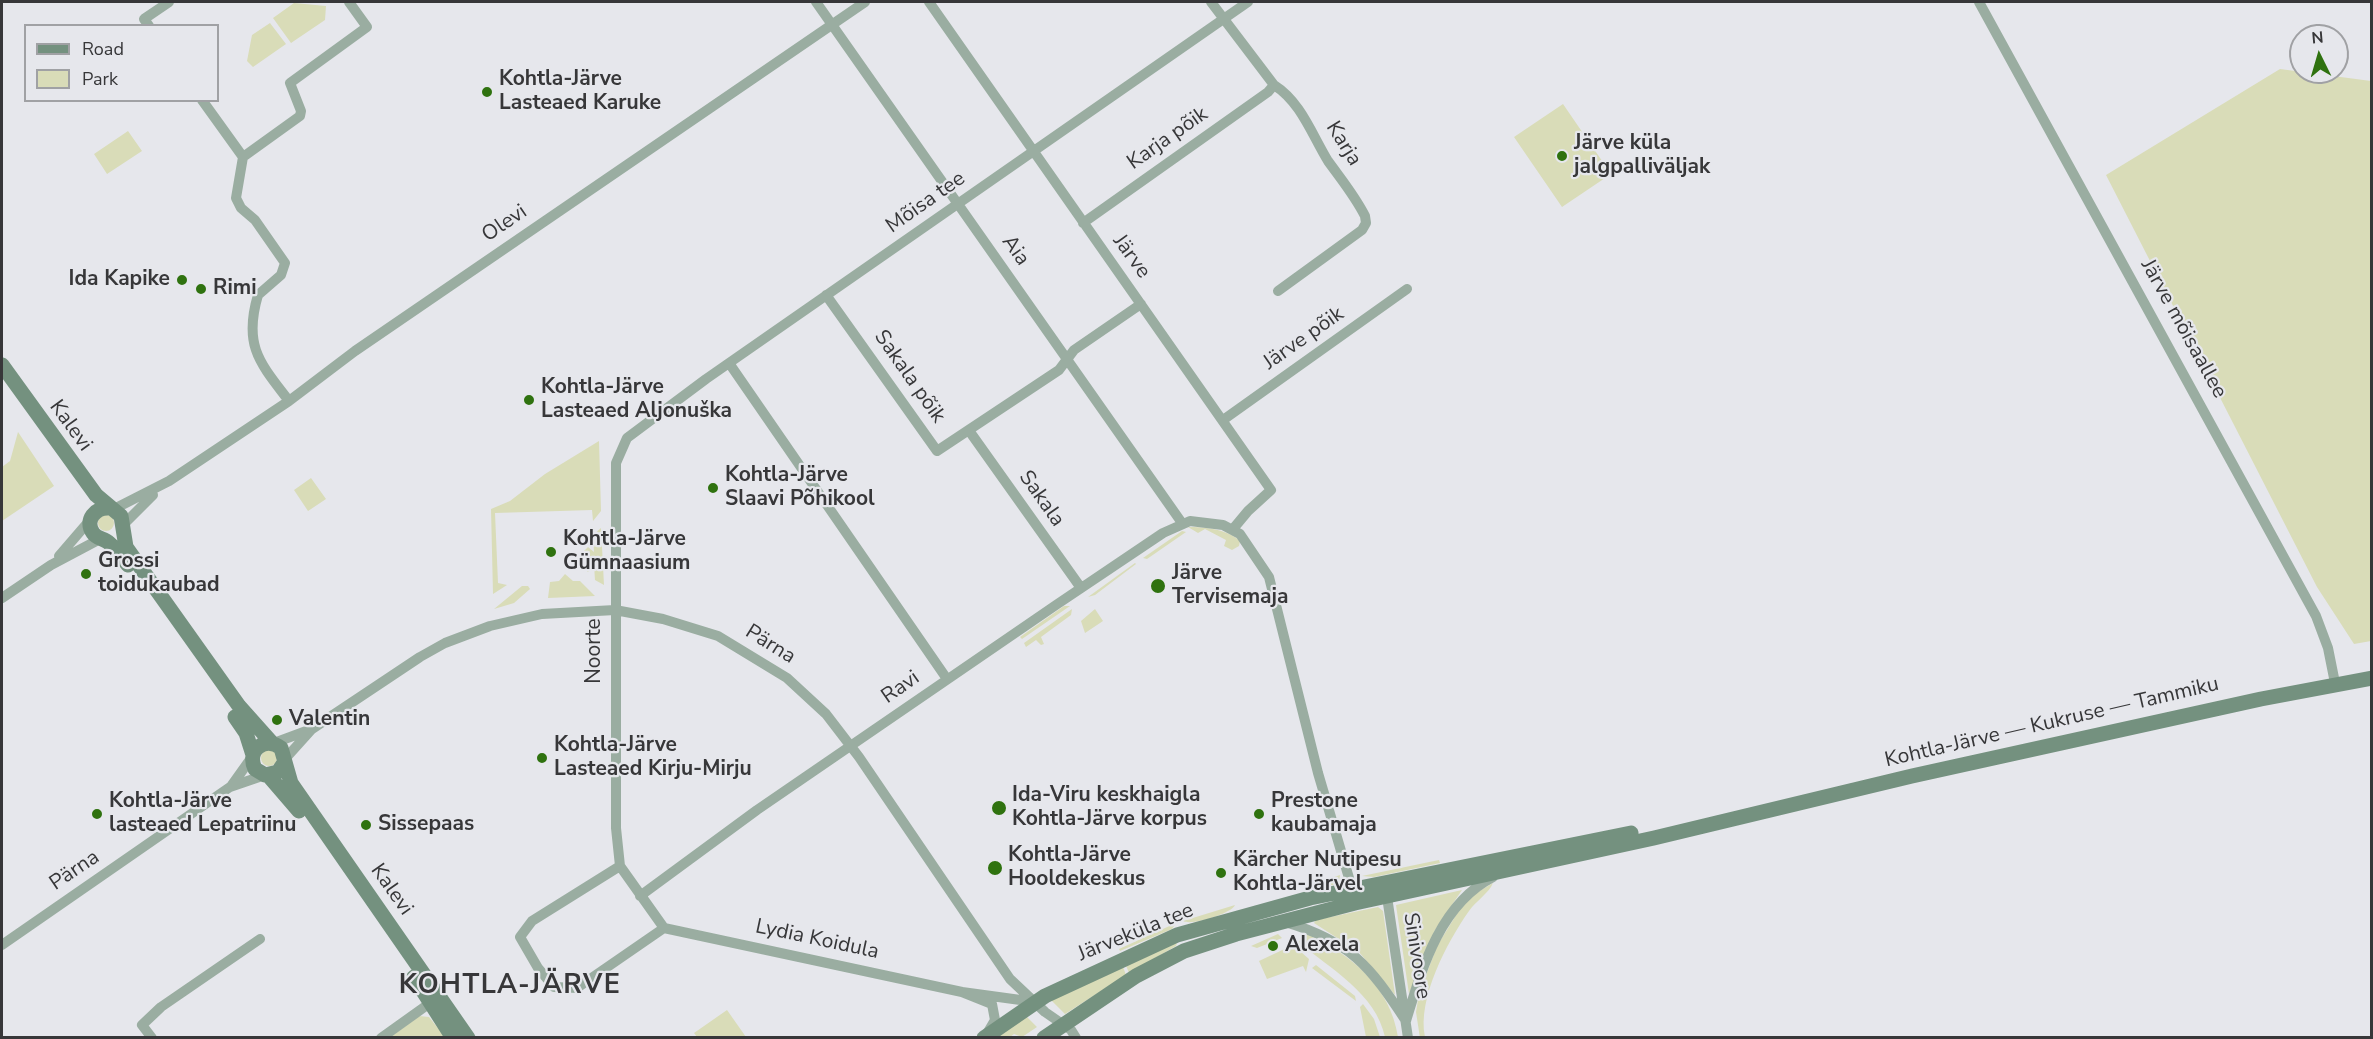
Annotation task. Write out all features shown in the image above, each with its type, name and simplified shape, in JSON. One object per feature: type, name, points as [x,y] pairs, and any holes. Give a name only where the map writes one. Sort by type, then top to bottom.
[{"type":"main road","name":"Kalevi","points":[[2,365],[83,480],[121,516],[126,547],[238,706],[273,743],[281,748],[295,789],[468,1038]]},
{"type":"main road","name":"Kalevi","points":[[2,379],[87,501],[91,530],[103,539],[130,568],[200,666],[246,733],[255,768],[267,775],[312,827],[453,1038]]},
{"type":"main road","points":[[91,518],[99,509],[112,508]]},
{"type":"main road","points":[[103,539],[115,538],[122,527]]},
{"type":"main road","name":"Kohtla-Järve — Kukruse — Tammiku","points":[[1408,892],[2336,683],[2372,678]]},
{"type":"main road","points":[[252,756],[261,744],[273,743]]},
{"type":"main road","points":[[267,775],[278,772],[285,761]]},
{"type":"main road","name":"Kohtla-Järve — Kukruse — Tammiku","points":[[1424,875],[1611,837],[1743,815]]},
{"type":"main road","name":"Järveküla tee","points":[[983,1038],[1035,1002],[1177,935],[1386,890],[1424,875]]},
{"type":"main road","name":"Järveküla tee","points":[[1386,890],[1408,892]]},
{"type":"main road","name":"Järveküla tee","points":[[1044,1038],[1070,1031],[1136,976],[1184,951],[1284,922],[1354,896]]},
{"type":"street","points":[[147,24],[144,19],[169,2]]},
{"type":"street","points":[[289,401],[255,354],[253,324],[258,295],[285,269],[283,259],[255,220],[241,208],[236,198],[243,157],[300,116],[301,111],[290,83],[367,27],[349,2]]},
{"type":"street","name":"Aia","points":[[816,2],[1186,522]]},
{"type":"street","name":"Olevi","points":[[112,508],[169,481],[289,401],[355,351],[831,23],[865,2]]},
{"type":"street","name":"Järve","points":[[929,2],[1270,490],[1248,511],[1233,530]]},
{"type":"street","name":"Karja","points":[[1212,2],[1274,85],[1284,91],[1314,132],[1328,159],[1358,201],[1366,223],[1350,241],[1278,291]]},
{"type":"street","name":"Mõisa tee","points":[[627,438],[729,363],[1248,2]]},
{"type":"street","name":"Järve mõisaallee","points":[[1979,2],[2316,616],[2328,648],[2336,683]]},
{"type":"street","name":"Karja põik","points":[[1083,223],[1268,92],[1274,85]]},
{"type":"street","points":[[203,102],[243,157]]},
{"type":"street","name":"Järve põik","points":[[1223,420],[1407,289]]},
{"type":"street","name":"Sakala põik","points":[[826,295],[937,451],[970,432]]},
{"type":"street","points":[[970,432],[1059,370],[1082,344],[1141,304]]},
{"type":"street","points":[[729,363],[947,679]]},
{"type":"street","name":"Sakala","points":[[970,432],[1081,588]]},
{"type":"street","name":"Noorte","points":[[620,866],[616,828],[616,463],[627,438]]},
{"type":"street","name":"Olevi","points":[[122,527],[169,481]]},
{"type":"street","points":[[51,565],[91,518]]},
{"type":"street","points":[[1186,522],[1210,522],[1233,530],[1256,555],[1273,586],[1318,773],[1354,896]]},
{"type":"street","name":"Ravi","points":[[640,896],[947,679],[1081,588],[1186,522]]},
{"type":"street","points":[[2,598],[51,565],[103,539]]},
{"type":"street","name":"Pärna","points":[[273,743],[312,729],[445,643],[490,626],[542,614],[615,610],[663,619],[718,636],[758,658],[801,689],[826,714],[852,746],[1010,979],[1070,1031]]},
{"type":"street","name":"Pärna","points":[[285,761],[312,729]]},
{"type":"street","name":"Pärna","points":[[230,787],[252,756]]},
{"type":"street","name":"Pärna","points":[[2,945],[230,787],[267,775]]},
{"type":"street","points":[[620,866],[640,896],[664,928],[577,988],[554,987],[538,968],[520,937],[532,921],[620,866]]},
{"type":"street","name":"Sinivoore","points":[[1406,1021],[1428,956],[1455,908],[1474,886],[1503,872]]},
{"type":"street","name":"Sinivoore","points":[[1386,890],[1408,1038]]},
{"type":"street","name":"Sinivoore","points":[[1284,922],[1323,935],[1359,958],[1380,983],[1406,1021]]},
{"type":"street","name":"Lydia Koidula","points":[[664,928],[962,992],[1035,1002]]},
{"type":"street","points":[[152,1038],[142,1025],[169,1002],[260,939]]},
{"type":"street","name":"Lydia Koidula","points":[[962,992],[988,1001],[993,1006],[995,1023],[983,1038]]},
{"type":"street","points":[[381,1038],[430,1003],[442,1006],[453,1017]]},
{"type":"green space","points":[[294,3],[326,6],[325,20],[291,43],[273,18]]},
{"type":"green space","points":[[270,23],[286,44],[253,67],[247,61],[252,35]]},
{"type":"green space","points":[[2280,69],[2289,70],[2289,84],[2349,84],[2349,78],[2371,81],[2371,641],[2354,644],[2317,587],[2106,175]]},
{"type":"green space","name":"Järve küla jalgpalliväljak","points":[[1563,104],[1611,174],[1562,207],[1514,137]]},
{"type":"green space","points":[[128,131],[142,151],[107,174],[94,154]]},
{"type":"green space","points":[[18,432],[54,486],[2,521],[2,467],[10,461]]},
{"type":"green space","points":[[599,441],[601,511],[593,521],[592,510],[495,513],[498,583],[507,585],[493,594],[491,509],[510,501],[545,474]]},
{"type":"green space","points":[[311,478],[326,499],[308,511],[294,490]]},
{"type":"green space","points":[[106,515],[114,523],[106,531],[98,523]]},
{"type":"green space","points":[[1188,527],[1208,528],[1222,531],[1240,541],[1239,546],[1232,550],[1224,546],[1226,540],[1205,529],[1198,533]]},
{"type":"green space","points":[[601,528],[604,585],[595,580],[594,565],[588,572],[575,560],[588,547],[594,552],[593,535]]},
{"type":"green space","points":[[1182,531],[1186,532],[1147,559],[1143,558]]},
{"type":"green space","points":[[1135,563],[1095,595],[1088,597]]},
{"type":"green space","points":[[565,574],[573,581],[580,581],[595,596],[548,598],[550,582],[559,581]]},
{"type":"green space","points":[[522,586],[528,586],[530,589],[514,603],[494,609]]},
{"type":"green space","points":[[1064,606],[1070,606],[1022,639],[1020,637]]},
{"type":"green space","points":[[1072,609],[1071,615],[1041,637],[1044,644],[1041,645],[1036,640],[1026,647],[1024,643]]},
{"type":"green space","points":[[1095,609],[1103,621],[1085,633],[1081,621]]},
{"type":"green space","points":[[269,750],[277,758],[269,766],[261,758]]},
{"type":"green space","points":[[1439,860],[1440,863],[1374,877],[1362,876]]},
{"type":"green space","points":[[1340,875],[1339,881],[1333,885],[1308,886]]},
{"type":"green space","points":[[1493,883],[1469,911],[1443,954],[1425,1006],[1425,1037],[1420,1038],[1416,1012],[1419,994],[1437,946],[1466,899]]},
{"type":"green space","points":[[1462,890],[1435,930],[1409,994],[1396,905]]},
{"type":"green space","points":[[1235,905],[1226,912],[1211,918],[1194,922],[1183,921]]},
{"type":"green space","points":[[1378,907],[1383,911],[1395,995],[1359,952],[1314,923],[1316,920]]},
{"type":"green space","points":[[1176,923],[1172,929],[1120,951],[1119,949]]},
{"type":"green space","points":[[1278,934],[1282,938],[1257,948],[1251,946]]},
{"type":"green space","points":[[1308,934],[1340,952],[1378,988],[1394,1019],[1398,1037],[1385,1037],[1380,1022],[1362,995],[1298,942]]},
{"type":"green space","points":[[1177,943],[1176,946],[1129,973],[1125,963]]},
{"type":"green space","points":[[1293,945],[1309,959],[1306,972],[1303,966],[1267,979],[1259,961]]},
{"type":"green space","points":[[1122,964],[1126,975],[1065,1014],[1050,999]]},
{"type":"green space","points":[[1316,965],[1355,996],[1356,1001],[1312,968]]},
{"type":"green space","points":[[1363,1004],[1374,1019],[1380,1037],[1366,1037],[1360,1007]]},
{"type":"green space","points":[[727,1010],[746,1037],[697,1037],[694,1033]]},
{"type":"green space","points":[[1025,1015],[1037,1027],[1022,1037],[1014,1034],[1010,1037],[991,1038]]},
{"type":"green space","points":[[419,1016],[429,1017],[445,1037],[389,1038]]},
{"type":"place","name":"Kohtla-Järve Lasteaed Karuke","points":[[487,92]]},
{"type":"place","name":"Järve küla jalgpalliväljak","points":[[1562,156]]},
{"type":"place","name":"Ida Kapike","points":[[182,280]]},
{"type":"place","name":"Rimi","points":[[201,289]]},
{"type":"place","name":"Kohtla-Järve Lasteaed Aljonuška","points":[[529,400]]},
{"type":"place","name":"Kohtla-Järve Slaavi Põhikool","points":[[713,488]]},
{"type":"place","name":"Kohtla-Järve Gümnaasium","points":[[551,552]]},
{"type":"place","name":"Grossi toidukaubad","points":[[86,574]]},
{"type":"place","name":"Järve Tervisemaja","points":[[1158,586]]},
{"type":"place","name":"Valentin","points":[[277,720]]},
{"type":"place","name":"Kohtla-Järve Lasteaed Kirju-Mirju","points":[[542,758]]},
{"type":"place","name":"Ida-Viru keskhaigla Kohtla-Järve korpus","points":[[999,808]]},
{"type":"place","name":"Kohtla-Järve lasteaed Lepatriinu","points":[[97,814]]},
{"type":"place","name":"Prestone kaubamaja","points":[[1259,814]]},
{"type":"place","name":"Sissepaas","points":[[366,825]]},
{"type":"place","name":"Kohtla-Järve Hooldekeskus","points":[[995,868]]},
{"type":"place","name":"Kärcher Nutipesu Kohtla-Järvel","points":[[1221,873]]},
{"type":"place","name":"Alexela","points":[[1273,946]]},
{"type":"district","name":"KOHTLA-JÄRVE","points":[[510,986]]}]
